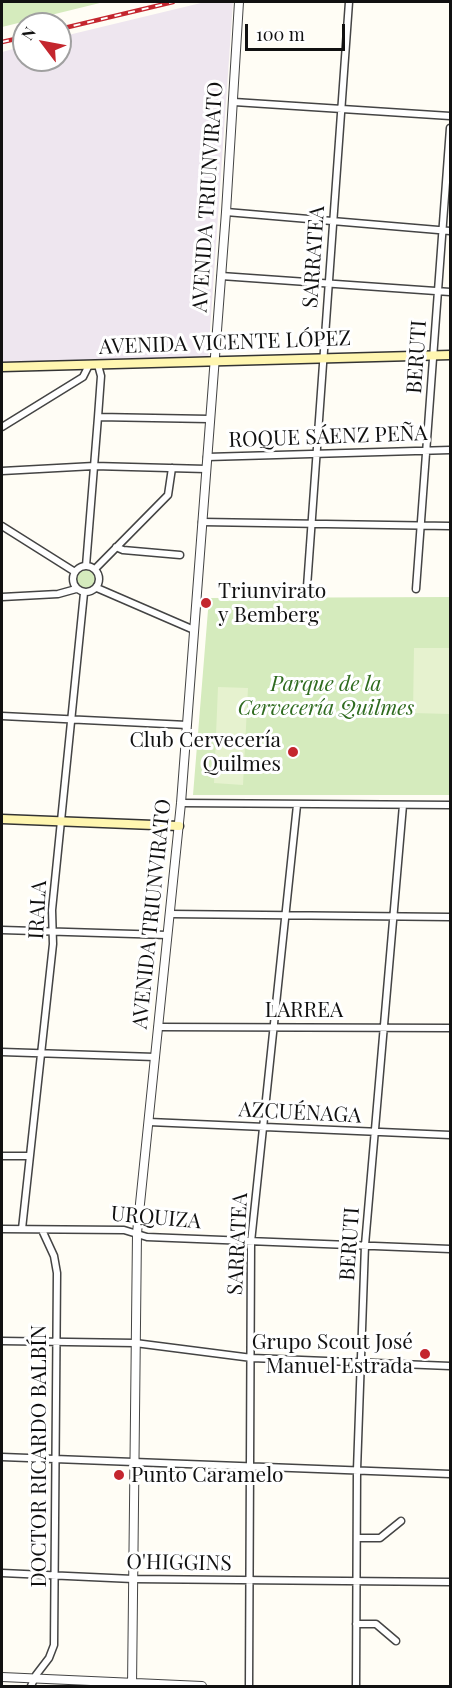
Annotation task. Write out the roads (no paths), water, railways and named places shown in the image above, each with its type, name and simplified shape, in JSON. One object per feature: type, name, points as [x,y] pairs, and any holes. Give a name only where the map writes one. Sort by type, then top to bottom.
[{"type":"main road","name":"AVENIDA VICENTE LÓPEZ","points":[[2,367],[450,355]]},
{"type":"main road","points":[[2,819],[178,826]]},
{"type":"street","name":"AVENIDA TRIUNVIRATO","points":[[132,1686],[137,1233],[181,803],[234,102],[239,2]]},
{"type":"street","name":"SARRATEA","points":[[307,587],[349,2]]},
{"type":"street","points":[[234,102],[341,107],[450,116]]},
{"type":"street","name":"BERUTI","points":[[416,589],[428,451],[450,128]]},
{"type":"street","points":[[226,212],[450,231]]},
{"type":"street","points":[[221,276],[450,292]]},
{"type":"street","points":[[2,427],[83,377],[93,365],[100,376],[86,566]]},
{"type":"street","points":[[98,417],[210,419]]},
{"type":"street","name":"ROQUE SÁENZ PEÑA","points":[[207,457],[450,450]]},
{"type":"street","name":"ROQUE SÁENZ PEÑA","points":[[2,471],[94,466],[206,469]]},
{"type":"street","points":[[94,568],[168,495],[172,468]]},
{"type":"street","points":[[202,522],[450,526]]},
{"type":"street","points":[[2,526],[75,572]]},
{"type":"street","points":[[116,547],[123,550],[180,555]]},
{"type":"street","points":[[76,589],[73,580],[75,572],[86,566],[94,568],[99,576],[97,588]]},
{"type":"street","points":[[2,597],[58,594],[76,589],[84,593],[97,588],[194,630]]},
{"type":"street","name":"IRALA","points":[[22,1229],[42,1053],[84,593]]},
{"type":"street","points":[[2,716],[187,725]]},
{"type":"street","points":[[181,803],[450,805]]},
{"type":"street","name":"SARRATEA","points":[[249,1686],[251,1242],[297,805]]},
{"type":"street","name":"BERUTI","points":[[356,1686],[357,1470],[365,1245],[403,805]]},
{"type":"street","points":[[170,914],[450,917]]},
{"type":"street","points":[[2,930],[167,935]]},
{"type":"street","name":"LARREA","points":[[158,1027],[450,1028]]},
{"type":"street","points":[[2,1052],[155,1057]]},
{"type":"street","name":"AZCUÉNAGA","points":[[149,1122],[450,1135]]},
{"type":"street","points":[[2,1156],[29,1156]]},
{"type":"street","name":"URQUIZA","points":[[2,1229],[124,1230],[147,1237],[450,1249]]},
{"type":"street","name":"DOCTOR RICARDO BALBÍN","points":[[32,1683],[52,1650],[55,1575],[57,1265],[42,1230]]},
{"type":"street","points":[[2,1341],[135,1343],[252,1358],[450,1366]]},
{"type":"street","points":[[2,1457],[134,1464],[450,1474]]},
{"type":"street","points":[[357,1538],[380,1538],[401,1521]]},
{"type":"street","name":"O'HIGGINS","points":[[2,1573],[133,1579],[450,1582]]},
{"type":"street","points":[[356,1624],[376,1624],[396,1641]]},
{"type":"street","points":[[2,1677],[32,1683],[202,1686]]},
{"type":"railway","points":[[72,26],[173,2]]},
{"type":"railway","points":[[2,42],[12,40]]},
{"type":"place","name":"Triunvirato y Bemberg","points":[[206,603]]},
{"type":"place","name":"Club Cervecería Quilmes","points":[[293,752]]},
{"type":"place","name":"Grupo Scout José Manuel Estrada","points":[[425,1354]]},
{"type":"place","name":"Punto Caramelo","points":[[119,1475]]},
{"type":"park label","name":"Parque de la Cervecería Quilmes","points":[[326,696]]}]
